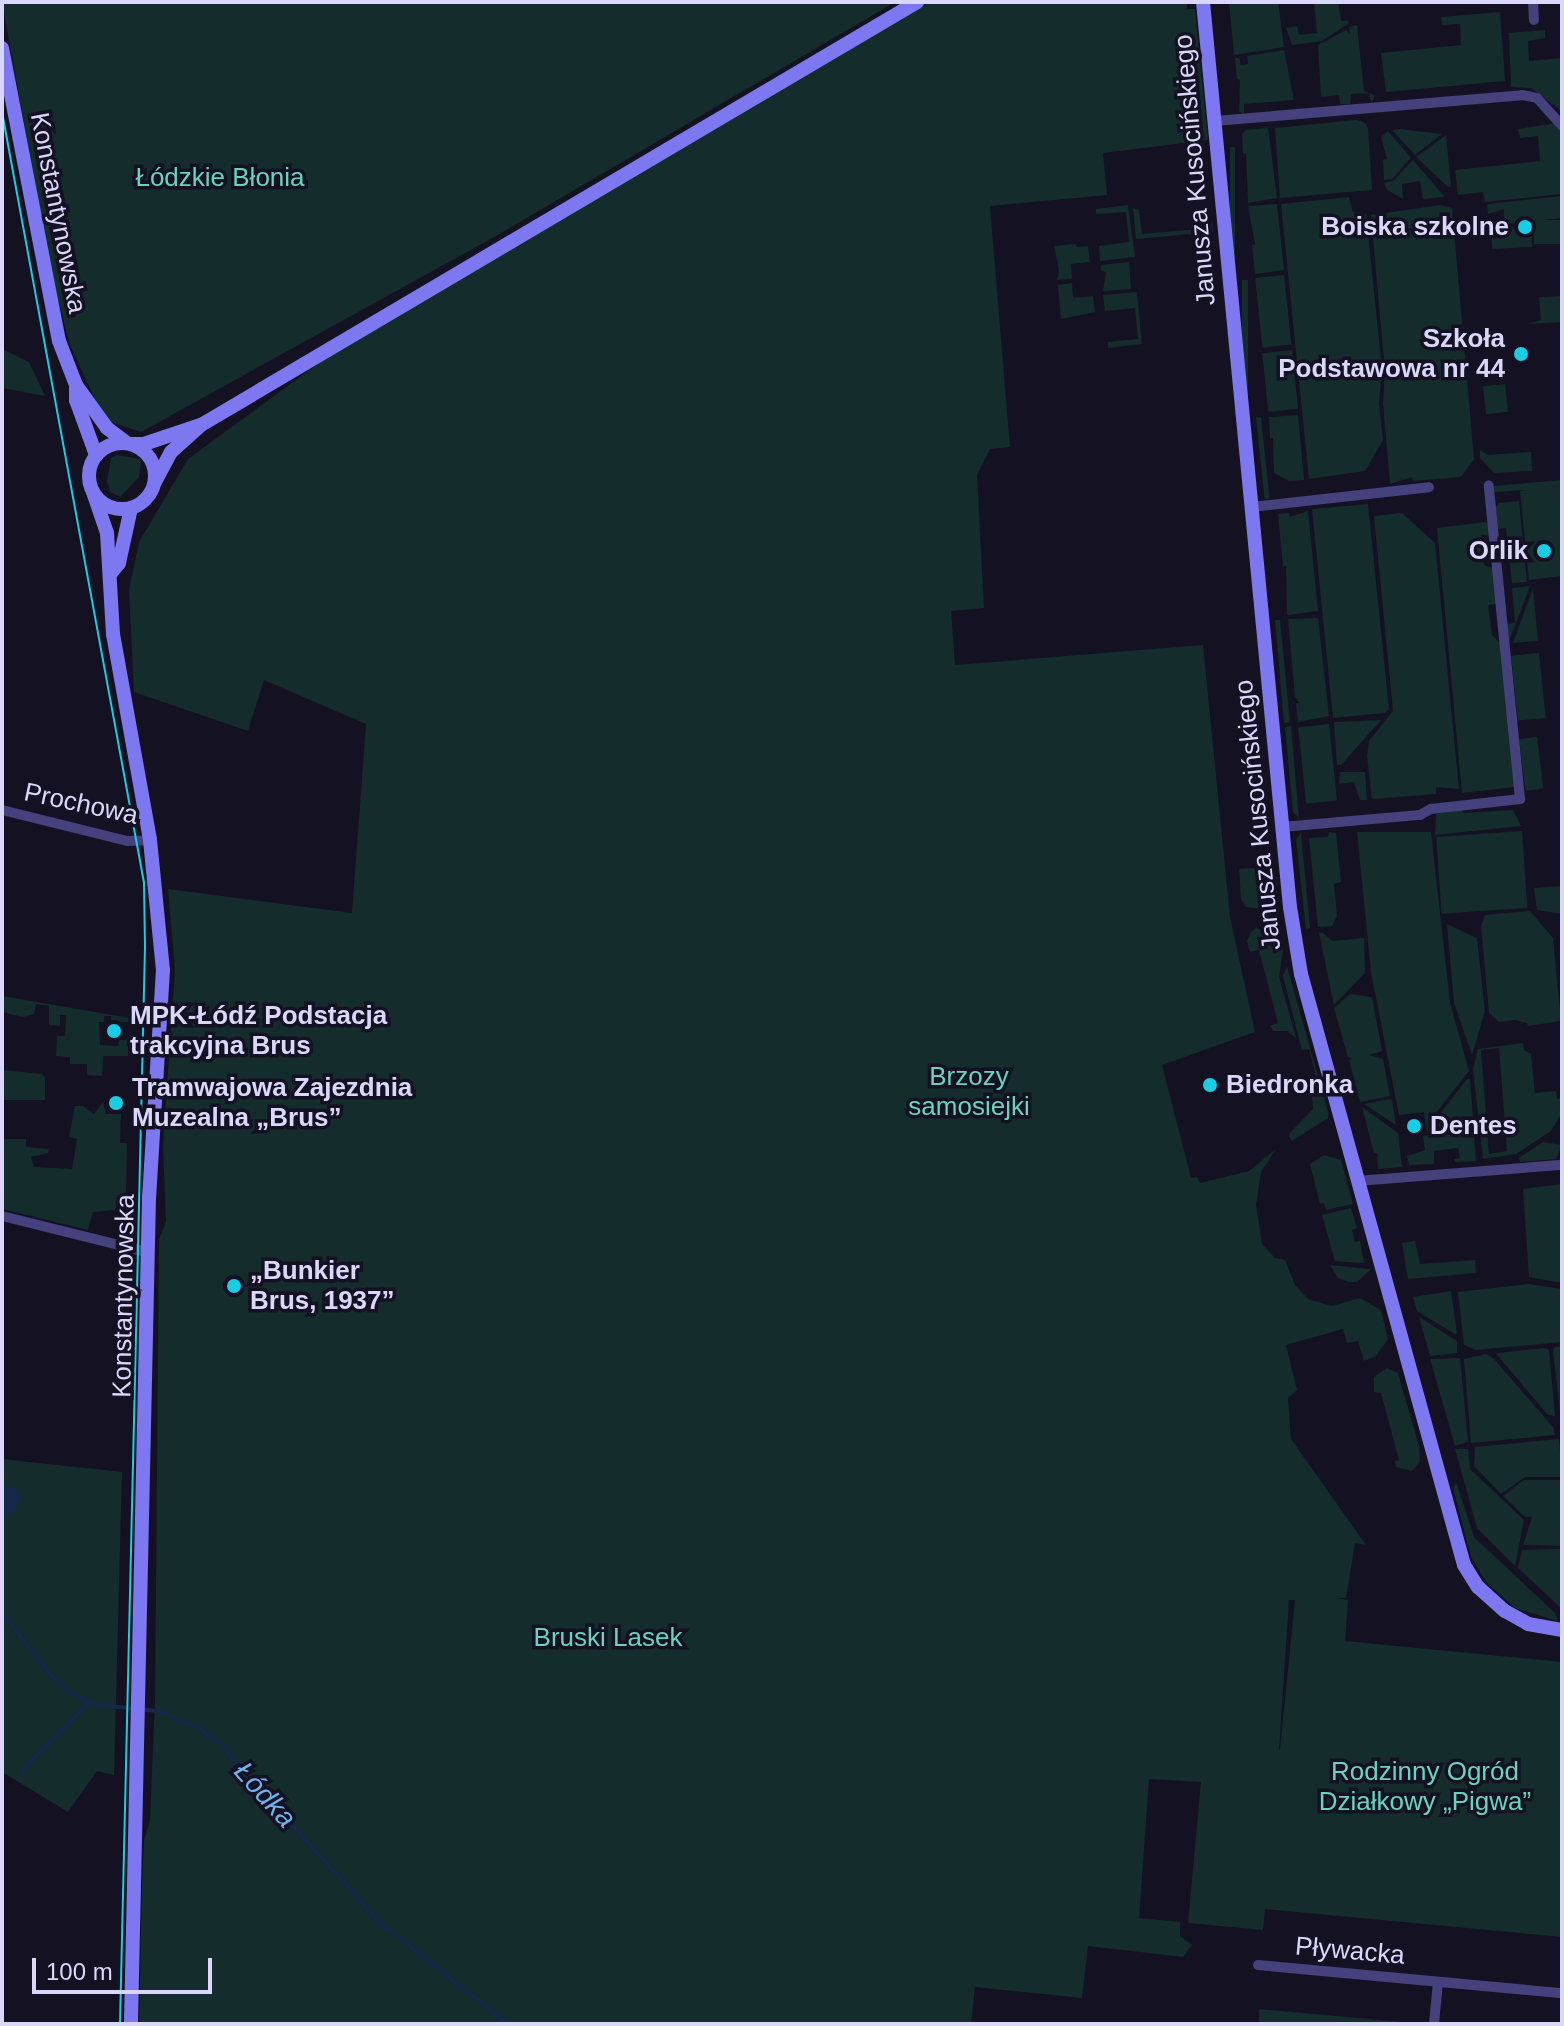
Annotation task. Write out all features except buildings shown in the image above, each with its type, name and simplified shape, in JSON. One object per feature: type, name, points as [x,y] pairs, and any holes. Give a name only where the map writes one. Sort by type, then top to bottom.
[{"type":"street","points":[[201,425],[144,444],[110,445],[96,455],[89,470],[93,492],[110,507],[131,508],[148,496],[171,452],[201,425],[917,2]]},
{"type":"street","name":"Janusza Kusocińskiego","points":[[1203,2],[1282,827],[1291,916],[1301,974],[1456,1545],[1472,1580],[1486,1596],[1523,1621],[1562,1630]]},
{"type":"street","points":[[1533,2],[1534,20]]},
{"type":"street","name":"Konstantynowska","points":[[2,48],[54,323],[76,385],[107,428],[130,444]]},
{"type":"street","points":[[1215,121],[1522,95],[1537,98],[1562,126]]},
{"type":"street","name":"Konstantynowska","points":[[76,385],[76,400],[96,455]]},
{"type":"street","points":[[130,444],[152,461],[155,482]]},
{"type":"street","points":[[1282,827],[1420,815],[1431,809],[1520,799],[1489,486]]},
{"type":"street","points":[[1252,507],[1429,487]]},
{"type":"street","name":"Konstantynowska","points":[[93,492],[105,523],[115,653],[150,840],[163,970],[148,1252],[131,2024]]},
{"type":"street","name":"Konstantynowska","points":[[111,573],[119,563],[131,508]]},
{"type":"street","name":"Prochowa","points":[[2,810],[127,841],[150,840]]},
{"type":"street","points":[[1357,1181],[1562,1165]]},
{"type":"street","points":[[2,1216],[148,1252]]},
{"type":"street","name":"Pływacka","points":[[1258,1965],[1562,1993]]},
{"type":"street","name":"Pływacka","points":[[1434,2024],[1438,1982]]},
{"type":"green space","name":"Łódzkie Błonia","points":[[2,2],[895,2],[496,236],[141,432],[111,422],[99,408],[70,345],[53,280]]},
{"type":"green space","points":[[929,2],[1187,2],[1187,9],[1195,9],[1208,140],[1103,153],[1107,195],[990,206],[1010,447],[990,449],[977,475],[984,608],[951,611],[955,665],[1203,645],[1230,917],[1255,1032],[1162,1065],[1191,1178],[1197,1177],[1200,1183],[1249,1171],[1276,1149],[1261,1172],[1256,1205],[1262,1244],[1275,1258],[1285,1260],[1295,1285],[1308,1299],[1332,1306],[1360,1298],[1381,1310],[1388,1339],[1376,1356],[1364,1361],[1358,1341],[1347,1343],[1343,1329],[1286,1345],[1297,1390],[1288,1398],[1291,1439],[1366,1545],[1355,1543],[1346,1598],[1336,1598],[1348,1600],[1345,1641],[1562,1662],[1562,1937],[1265,1909],[1263,1930],[1188,1923],[1201,1782],[1149,1779],[1139,1918],[1180,1922],[1180,1936],[1192,1945],[1183,1957],[1088,1946],[1082,1998],[975,1987],[971,2024],[139,2024],[144,1841],[150,1820],[155,1701],[159,1240],[166,1221],[163,1147],[175,970],[168,889],[352,913],[366,724],[264,680],[248,731],[134,692],[129,590],[139,542],[188,459],[326,358]],"holes":[[[1289,1600],[1295,1600],[1280,1749],[1279,1749]]]},
{"type":"green space","points":[[1229,2],[1278,2],[1284,47],[1234,55]]},
{"type":"green space","points":[[1314,2],[1338,2],[1341,21],[1349,21],[1348,24],[1322,41],[1292,45],[1286,28],[1297,26],[1299,35],[1317,33]]},
{"type":"green space","points":[[1500,12],[1505,81],[1386,92],[1381,53],[1461,45],[1460,24],[1442,25],[1441,17]]},
{"type":"green space","points":[[1357,25],[1364,91],[1369,93],[1351,94],[1350,104],[1340,104],[1339,95],[1321,97],[1318,45],[1346,30],[1350,34],[1349,27]]},
{"type":"green space","points":[[1545,30],[1545,38],[1528,41],[1529,61],[1562,58],[1560,110],[1531,88],[1511,87],[1509,33]]},
{"type":"green space","points":[[1284,50],[1294,100],[1244,104],[1244,113],[1239,112],[1240,80],[1237,79],[1235,58],[1239,58],[1241,65],[1248,64],[1247,56]]},
{"type":"green space","points":[[1356,120],[1364,122],[1368,128],[1372,190],[1280,198],[1275,128]]},
{"type":"green space","points":[[1556,123],[1560,129],[1562,194],[1485,202],[1483,192],[1458,195],[1455,170],[1540,161],[1538,136],[1520,138],[1518,129]]},
{"type":"green space","points":[[1268,128],[1277,198],[1248,203],[1242,134],[1246,130]]},
{"type":"green space","points":[[1392,130],[1442,134],[1415,155]]},
{"type":"green space","points":[[1388,131],[1411,158],[1392,179],[1384,180],[1383,160],[1387,159],[1381,137]]},
{"type":"green space","points":[[1446,135],[1451,186],[1448,187],[1416,157]]},
{"type":"green space","points":[[1230,147],[1235,147],[1235,277],[1230,277]]},
{"type":"green space","points":[[1413,160],[1444,197],[1423,199],[1420,181],[1402,184],[1403,199],[1387,190],[1384,183],[1393,181]]},
{"type":"green space","points":[[1562,196],[1562,218],[1490,226],[1489,222],[1504,220],[1504,209],[1488,214],[1487,204]]},
{"type":"green space","points":[[1349,197],[1353,212],[1366,213],[1382,369],[1379,403],[1383,440],[1365,471],[1309,479],[1281,204]]},
{"type":"green space","points":[[1277,204],[1284,270],[1255,274],[1252,245],[1255,244],[1248,206]]},
{"type":"green space","points":[[1128,205],[1135,257],[1100,261],[1099,246],[1129,242],[1126,212],[1096,214],[1096,209]]},
{"type":"green space","points":[[1441,205],[1452,208],[1474,459],[1461,477],[1413,481],[1412,477],[1390,484],[1383,403],[1385,372],[1371,215]]},
{"type":"green space","points":[[1133,208],[1139,210],[1142,234],[1210,228],[1212,219],[1213,232],[1136,239]]},
{"type":"green space","points":[[1534,220],[1562,220],[1562,244],[1534,244]]},
{"type":"green space","points":[[1531,226],[1532,247],[1492,249],[1491,228]]},
{"type":"green space","points":[[1076,244],[1077,247],[1088,246],[1090,262],[1071,264],[1072,279],[1057,280],[1059,270],[1054,246]]},
{"type":"green space","points":[[1129,262],[1131,289],[1103,291],[1106,272],[1101,271],[1101,265]]},
{"type":"green space","points":[[1284,275],[1291,345],[1262,348],[1255,278]]},
{"type":"green space","points":[[1242,280],[1248,280],[1248,406],[1242,406]]},
{"type":"green space","points":[[1072,283],[1073,298],[1093,296],[1095,312],[1061,319],[1058,285]]},
{"type":"green space","points":[[1137,292],[1142,344],[1108,348],[1108,342],[1138,339],[1135,308],[1105,311],[1103,295]]},
{"type":"green space","points":[[1562,296],[1562,322],[1527,324],[1541,320],[1539,297]]},
{"type":"green space","points":[[2,349],[29,362],[45,396],[2,388]]},
{"type":"green space","points":[[1292,350],[1298,409],[1268,412],[1262,353]]},
{"type":"green space","points":[[1505,384],[1508,412],[1486,414],[1483,386]]},
{"type":"green space","points":[[1298,415],[1304,480],[1289,481],[1274,473],[1269,417]]},
{"type":"green space","points":[[1261,417],[1270,499],[1265,499],[1256,418]]},
{"type":"green space","points":[[1480,450],[1488,455],[1531,452],[1532,471],[1494,473],[1480,458]]},
{"type":"green space","points":[[117,455],[140,459],[141,463],[139,477],[120,497],[110,492],[107,481],[111,458]]},
{"type":"green space","points":[[1562,480],[1562,576],[1529,580],[1520,491],[1528,490],[1494,492],[1494,486]]},
{"type":"green space","points":[[1519,501],[1527,582],[1512,583],[1506,528],[1498,529],[1495,508],[1499,503]]},
{"type":"green space","points":[[1368,504],[1389,709],[1385,713],[1333,718],[1312,509]]},
{"type":"green space","points":[[1308,511],[1318,611],[1287,615],[1286,566],[1283,566],[1278,514],[1289,513],[1290,517]]},
{"type":"green space","points":[[1402,513],[1435,543],[1459,789],[1436,787],[1436,794],[1372,799],[1367,756],[1369,741],[1393,711],[1374,516]]},
{"type":"green space","points":[[1489,524],[1490,536],[1481,535],[1484,565],[1494,569],[1497,604],[1488,605],[1492,635],[1501,644],[1515,787],[1462,793],[1437,528]]},
{"type":"green space","points":[[1530,586],[1509,642],[1507,624],[1515,623],[1512,588]]},
{"type":"green space","points":[[1533,588],[1538,641],[1513,643]]},
{"type":"green space","points":[[1318,618],[1329,716],[1298,722],[1296,703],[1299,703],[1295,696],[1288,619]]},
{"type":"green space","points":[[1275,620],[1280,620],[1290,722],[1284,723]]},
{"type":"green space","points":[[1539,653],[1546,718],[1518,721],[1511,656]]},
{"type":"green space","points":[[1381,720],[1341,765],[1337,765],[1334,722]]},
{"type":"green space","points":[[1329,724],[1337,801],[1306,804],[1298,727]]},
{"type":"green space","points":[[1291,726],[1299,818],[1293,812],[1285,727]]},
{"type":"green space","points":[[1537,737],[1543,789],[1525,791],[1519,739]]},
{"type":"green space","points":[[1340,772],[1365,772],[1367,800],[1360,800],[1354,782],[1339,784]]},
{"type":"green space","points":[[1462,809],[1463,813],[1513,810],[1521,826],[1435,835],[1436,814]]},
{"type":"green space","points":[[1522,831],[1527,908],[1442,914],[1436,837]]},
{"type":"green space","points":[[1329,832],[1336,833],[1341,882],[1334,884],[1337,916],[1332,926],[1318,927],[1309,838],[1328,837]]},
{"type":"green space","points":[[1357,832],[1431,832],[1450,1003],[1469,1071],[1432,1118],[1427,1132],[1424,1112],[1399,1115],[1371,972]]},
{"type":"green space","points":[[1301,833],[1310,928],[1306,929],[1296,839]]},
{"type":"green space","points":[[1273,862],[1278,884],[1273,900],[1262,909],[1246,907],[1241,899],[1239,869],[1273,867]]},
{"type":"green space","points":[[1562,886],[1562,914],[1537,910],[1534,888]]},
{"type":"green space","points":[[1530,911],[1553,938],[1561,1021],[1528,1026],[1515,1020],[1499,1022],[1489,1013],[1481,926],[1485,915]]},
{"type":"green space","points":[[1447,924],[1477,938],[1485,1011],[1472,1055],[1454,1003]]},
{"type":"green space","points":[[1256,928],[1274,935],[1283,950],[1279,977],[1296,1038],[1287,1031],[1274,1031],[1270,1026],[1278,1023],[1259,950],[1250,952],[1247,941]]},
{"type":"green space","points":[[1322,932],[1332,941],[1364,938],[1365,973],[1334,1005],[1319,933]]},
{"type":"green space","points":[[1287,966],[1328,1112],[1328,1118],[1292,1141],[1288,1135],[1313,1109],[1312,1094],[1320,1092],[1309,1049],[1302,1050],[1283,976]]},
{"type":"green space","points":[[1350,994],[1372,997],[1382,1051],[1369,1055],[1383,1059],[1390,1096],[1360,1102],[1349,1060],[1352,1059],[1348,1057],[1334,1008]]},
{"type":"green space","points":[[2,996],[130,1018],[130,1022],[111,1022],[111,1016],[104,1016],[104,1022],[99,1022],[100,1045],[118,1046],[119,1040],[128,1040],[128,1056],[103,1056],[102,1076],[87,1075],[87,1064],[70,1064],[70,1057],[56,1056],[57,1036],[65,1036],[66,1015],[60,1015],[60,1026],[49,1025],[49,1006],[36,1004],[34,1014],[23,1017],[2,1012]]},
{"type":"green space","points":[[1523,1043],[1524,1050],[1531,1054],[1535,1093],[1556,1091],[1557,1099],[1562,1098],[1562,1112],[1551,1131],[1516,1154],[1483,1159],[1473,1069],[1478,1049]],"holes":[[[1499,1048],[1507,1151],[1489,1154],[1481,1050]]]},
{"type":"green space","points":[[2,1070],[42,1074],[45,1078],[45,1100],[2,1100]]},
{"type":"green space","points":[[1470,1079],[1476,1161],[1455,1162],[1454,1159],[1460,1158],[1458,1148],[1434,1151],[1434,1164],[1409,1165],[1407,1156],[1425,1150],[1423,1136],[1430,1135],[1435,1120]]},
{"type":"green space","points":[[1390,1099],[1396,1125],[1364,1104]]},
{"type":"green space","points":[[103,1102],[106,1114],[121,1114],[120,1143],[127,1143],[126,1199],[114,1210],[93,1212],[88,1230],[2,1209],[2,1139],[26,1139],[26,1147],[49,1149],[48,1153],[31,1157],[34,1167],[72,1169],[77,1139],[69,1137],[75,1106],[83,1106],[94,1114]]},
{"type":"green space","points":[[1362,1107],[1398,1133],[1402,1167],[1378,1169],[1377,1153],[1374,1153]]},
{"type":"green space","points":[[1543,1142],[1562,1145],[1556,1159],[1520,1162],[1519,1158]]},
{"type":"green space","points":[[1324,1155],[1341,1160],[1353,1204],[1326,1210],[1324,1203],[1320,1204],[1310,1164]]},
{"type":"green space","points":[[1562,1184],[1562,1283],[1529,1277],[1523,1189]]},
{"type":"green space","points":[[1351,1208],[1357,1228],[1352,1230],[1355,1242],[1360,1241],[1364,1263],[1335,1261],[1322,1215]]},
{"type":"green space","points":[[1415,1241],[1420,1264],[1475,1260],[1476,1273],[1408,1279],[1402,1243]]},
{"type":"green space","points":[[1330,1265],[1371,1269],[1357,1282],[1349,1282],[1338,1278]]},
{"type":"green space","points":[[1528,1284],[1562,1289],[1562,1342],[1476,1350],[1464,1345],[1458,1292]]},
{"type":"green space","points":[[1451,1291],[1457,1334],[1417,1311],[1413,1297]]},
{"type":"green space","points":[[1419,1317],[1457,1341],[1457,1353],[1430,1356]]},
{"type":"green space","points":[[1562,1347],[1562,1430],[1553,1350]]},
{"type":"green space","points":[[1549,1350],[1555,1416],[1548,1415],[1497,1353]]},
{"type":"green space","points":[[1486,1354],[1494,1359],[1553,1427],[1555,1435],[1471,1443],[1464,1359]]},
{"type":"green space","points":[[1460,1358],[1468,1442],[1455,1446],[1430,1359]]},
{"type":"green space","points":[[1387,1368],[1398,1373],[1419,1446],[1420,1462],[1412,1471],[1396,1467],[1395,1461],[1399,1460],[1381,1393],[1374,1392],[1374,1377]]},
{"type":"green space","points":[[1559,1439],[1562,1477],[1525,1477],[1501,1494],[1474,1466],[1475,1447]]},
{"type":"green space","points":[[1455,1449],[1468,1449],[1470,1469],[1524,1520],[1515,1566],[1477,1528]]},
{"type":"green space","points":[[2,1459],[122,1472],[114,1775],[97,1771],[68,1812],[2,1772]]},
{"type":"green space","points":[[1524,1480],[1562,1480],[1562,1546],[1523,1545],[1532,1517],[1525,1517],[1503,1496]]},
{"type":"green space","points":[[1456,1482],[1474,1537],[1555,1613],[1558,1621],[1515,1608],[1486,1582],[1471,1557],[1453,1488]]},
{"type":"green space","points":[[1562,1549],[1562,1609],[1518,1568],[1522,1550]]},
{"type":"green space","points":[[1259,2009],[1424,2024],[1259,2024]]},
{"type":"water","points":[[2,1486],[13,1486],[22,1497],[16,1511],[6,1517],[2,1516]]},
{"type":"waterway","name":"Łódka","points":[[2,1613],[50,1674],[74,1694],[98,1705],[158,1711],[195,1726],[219,1743],[379,1922],[508,2024]]},
{"type":"waterway","points":[[20,1773],[90,1701]]},
{"type":"tram line","points":[[2,112],[144,883],[120,2024]]},
{"type":"place","name":"Boiska szkolne","points":[[1525,227]]},
{"type":"place","name":"Szkoła Podstawowa nr 44","points":[[1521,354]]},
{"type":"place","name":"Orlik","points":[[1544,551]]},
{"type":"place","name":"MPK-Łódź Podstacja trakcyjna Brus","points":[[114,1031]]},
{"type":"place","name":"Biedronka","points":[[1210,1085]]},
{"type":"place","name":"Tramwajowa Zajezdnia Muzealna „Brus”","points":[[116,1103]]},
{"type":"place","name":"Dentes","points":[[1414,1126]]},
{"type":"place","name":"„Bunkier Brus, 1937”","points":[[234,1286]]},
{"type":"park label","name":"Brzozy samosiejki","points":[[969,1092]]},
{"type":"park label","name":"Bruski Lasek","points":[[608,1638]]},
{"type":"park label","name":"Rodzinny Ogród Działkowy „Pigwa”","points":[[1425,1787]]}]
